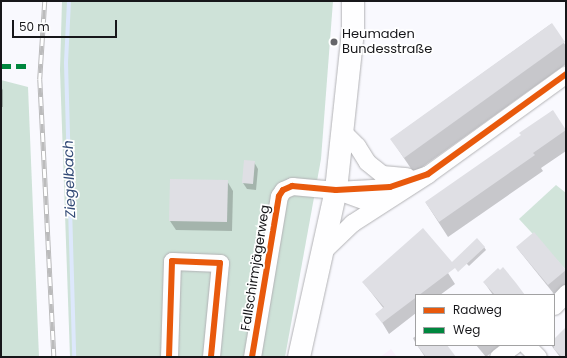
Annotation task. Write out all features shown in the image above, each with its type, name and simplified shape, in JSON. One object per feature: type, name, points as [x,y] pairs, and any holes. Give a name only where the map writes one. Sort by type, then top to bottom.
[{"type":"main road","points":[[299,357],[336,190],[352,30],[353,1]]},
{"type":"street","points":[[322,252],[352,223],[428,174],[566,74]]},
{"type":"street","points":[[342,131],[357,146],[367,162],[382,174],[398,177],[428,174]]},
{"type":"street","points":[[336,190],[390,187],[428,174]]},
{"type":"street","name":"Fallschirmjägerweg","points":[[252,357],[279,196],[283,190],[292,186],[336,190]]},
{"type":"street","points":[[336,190],[365,201],[390,199]]},
{"type":"street","points":[[169,357],[172,261],[220,263],[211,357]]},
{"type":"street","points":[[555,305],[566,293]]},
{"type":"street","points":[[498,357],[513,346]]},
{"type":"street","points":[[527,346],[538,357]]},
{"type":"shaded area","points":[[391,349],[397,357],[380,357]]},
{"type":"green space","points":[[62,1],[333,1],[321,159],[285,357],[70,357],[60,70]]},
{"type":"green space","points":[[1,80],[28,87],[39,357],[1,357]]},
{"type":"green space","points":[[556,185],[566,193],[566,270],[519,219]]},
{"type":"building","points":[[552,23],[565,42],[404,158],[390,139]]},
{"type":"building","points":[[553,110],[566,130],[533,153],[535,155],[439,222],[425,202],[521,135],[519,133]]},
{"type":"building","points":[[244,160],[255,161],[253,184],[242,183]]},
{"type":"building","points":[[170,179],[228,180],[227,222],[169,221]]},
{"type":"building","points":[[423,228],[452,262],[477,238],[485,247],[458,272],[455,268],[420,294],[415,294],[415,298],[382,323],[375,314],[384,307],[362,282]]},
{"type":"building","points":[[534,232],[566,270],[548,285],[516,247]]},
{"type":"building","points":[[503,267],[524,294],[494,294],[483,282],[498,268],[500,270]]},
{"type":"building","points":[[566,327],[566,357],[562,357],[554,349],[555,338]]},
{"type":"building","points":[[418,346],[448,346],[456,357],[426,357]]},
{"type":"waterway","name":"Ziegelbach","points":[[69,1],[66,63],[74,357]]},
{"type":"railway","points":[[45,1],[40,79],[54,357]]},
{"type":"marked path","points":[[1,66],[27,66]]},
{"type":"cycle path","points":[[252,357],[279,196],[283,190],[292,186],[336,190],[390,187],[428,174],[566,74]]},
{"type":"cycle path","points":[[169,357],[172,261],[220,263],[211,357]]},
{"type":"place","name":"Heumaden Bundesstraße","points":[[334,42]]}]
